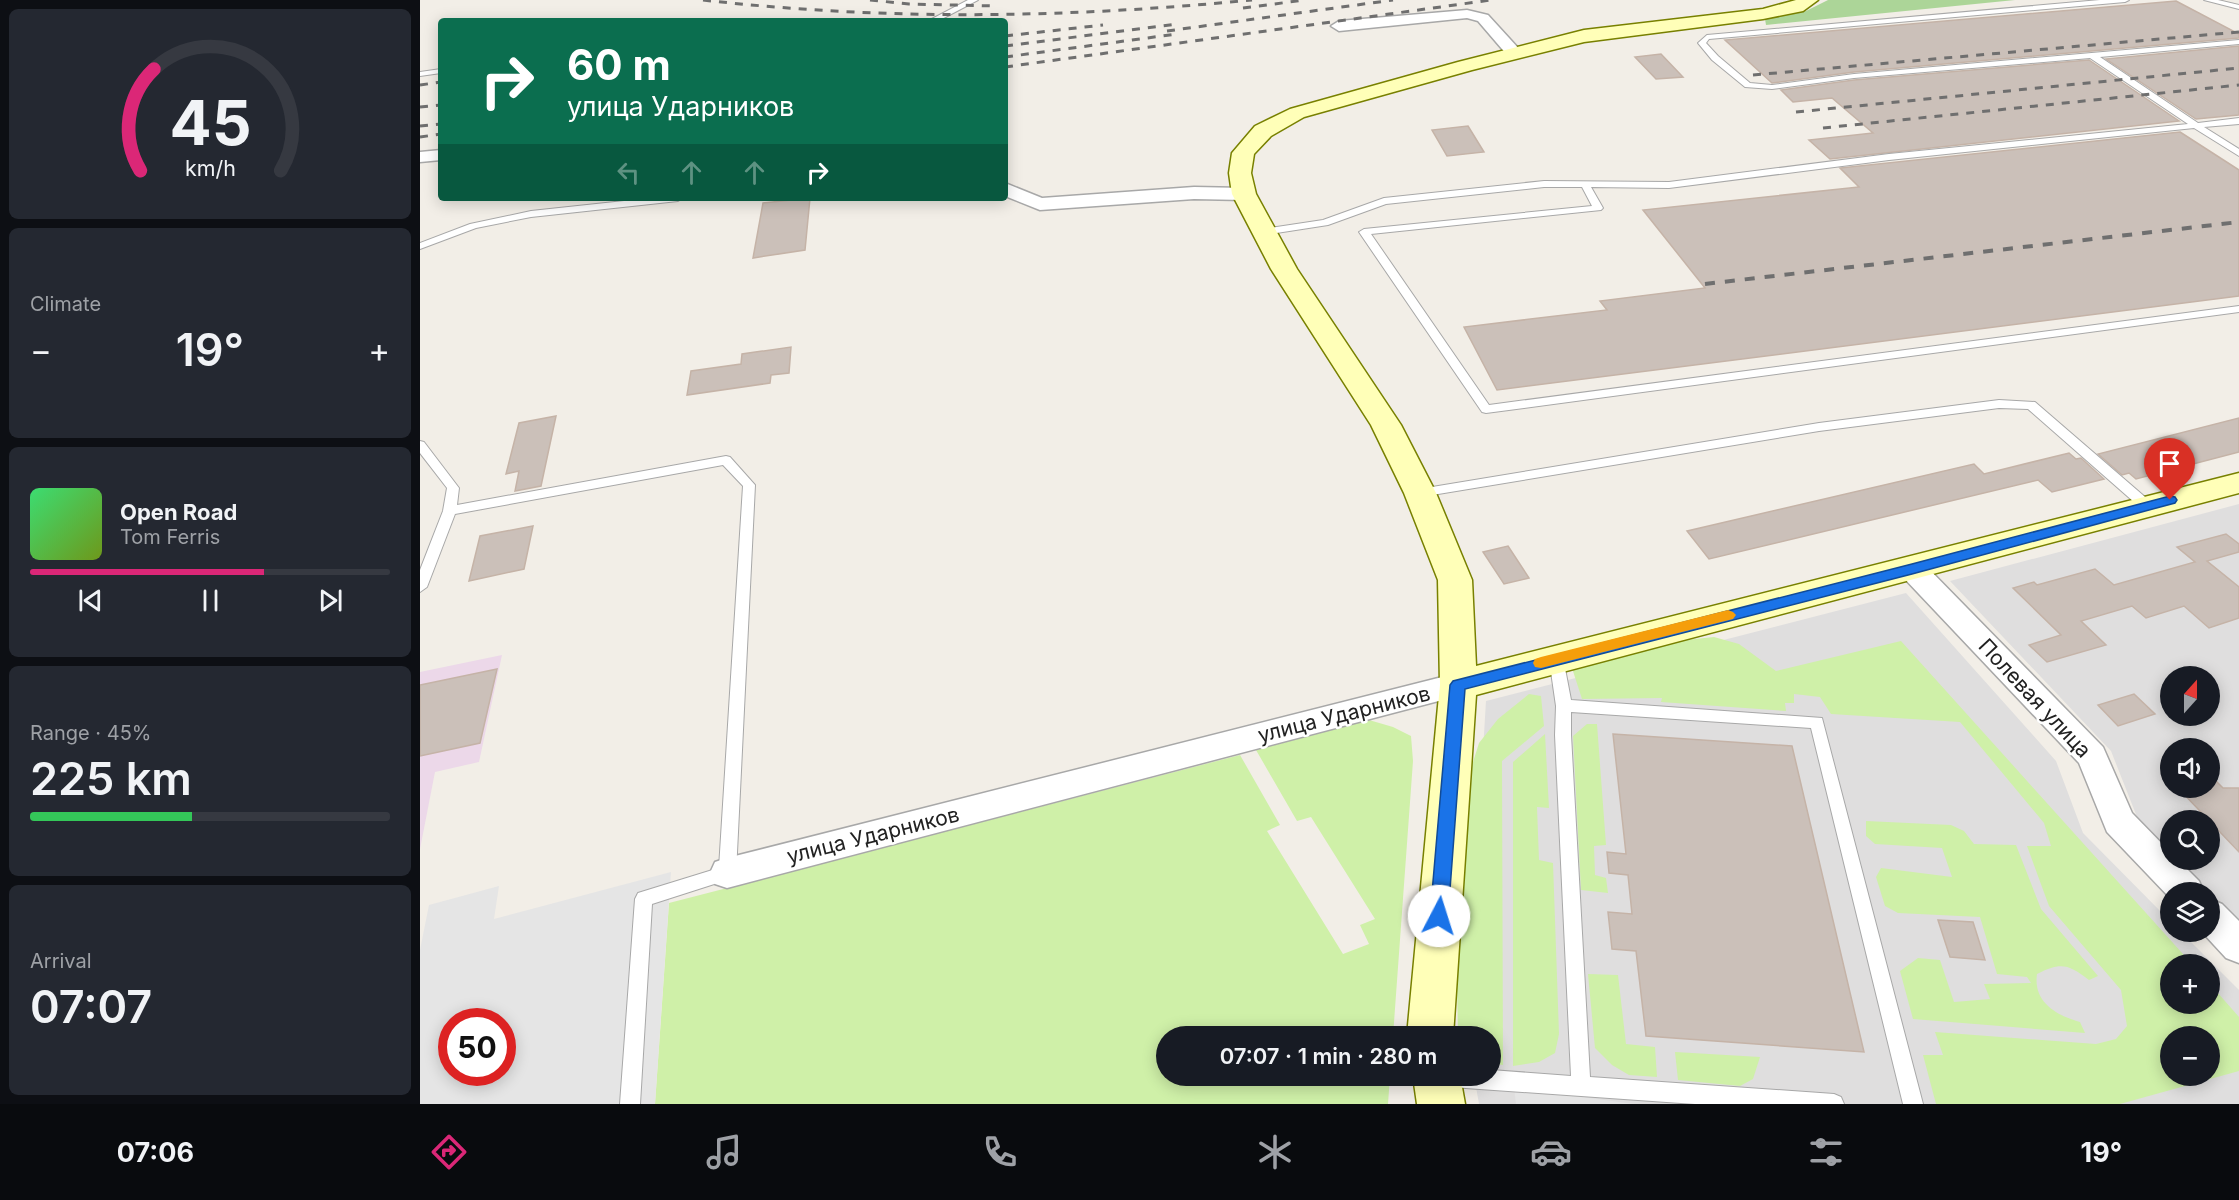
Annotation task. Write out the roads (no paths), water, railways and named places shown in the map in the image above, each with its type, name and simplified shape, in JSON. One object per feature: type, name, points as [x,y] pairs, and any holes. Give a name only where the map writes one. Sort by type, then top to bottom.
[{"type":"main road","points":[[1431,1026],[1458,685],[1455,580],[1420,493],[1386,425],[1284,269],[1244,194],[1240,173],[1243,153],[1263,131],[1314,107],[1584,36],[1763,14],[1797,7],[1809,0]]},
{"type":"main road","name":"улица Ударников","points":[[1458,685],[2239,483]]},
{"type":"main road","points":[[1438,1086],[1441,1104]]},
{"type":"street","points":[[1339,26],[1467,14],[1483,18],[1514,53]]},
{"type":"street","points":[[420,157],[438,154]]},
{"type":"street","points":[[1008,190],[1040,204],[1194,193],[1244,194]]},
{"type":"street","name":"Полевая улица","points":[[1912,569],[2092,756],[2119,822],[2177,882]]},
{"type":"street","name":"улица Ударников","points":[[727,873],[1458,685]]},
{"type":"street","points":[[2220,926],[2239,946]]},
{"type":"lane","points":[[938,18],[974,0]]},
{"type":"lane","points":[[2125,0],[1707,37],[1702,43],[1748,85],[1772,87],[1854,76],[2239,42]]},
{"type":"lane","points":[[2208,0],[2239,6]]},
{"type":"lane","points":[[2093,56],[2152,94],[2194,126],[2239,153]]},
{"type":"lane","points":[[420,74],[438,71]]},
{"type":"lane","points":[[1264,232],[1325,223],[1384,201],[1544,184],[1670,185],[1889,158],[2239,121]]},
{"type":"lane","points":[[1585,184],[1599,208],[1364,232],[1486,409],[2239,309]]},
{"type":"lane","points":[[420,246],[473,226],[531,214],[650,201]]},
{"type":"lane","points":[[1420,493],[1819,427],[2000,404],[2031,405],[2147,506]]},
{"type":"lane","points":[[420,445],[453,488],[450,510],[420,586]]},
{"type":"lane","points":[[450,510],[726,459],[749,485],[727,873],[644,899],[630,1104]]},
{"type":"lane","points":[[1557,658],[1564,706],[1563,735],[1581,1086]]},
{"type":"lane","points":[[1564,706],[1817,722],[1913,1104]]},
{"type":"lane","points":[[1501,1080],[1834,1104]]},
{"type":"railway","points":[[703,0],[841,11],[978,15],[1114,11],[1252,0]]},
{"type":"railway","points":[[870,0],[909,4],[997,6]]},
{"type":"railway","points":[[1243,8],[1305,0]]},
{"type":"railway","points":[[1167,31],[1393,0]]},
{"type":"railway","points":[[1008,67],[1491,0]]},
{"type":"railway","points":[[1008,46],[1177,24]]},
{"type":"railway","points":[[1008,36],[1103,25]]},
{"type":"railway","points":[[1753,75],[2239,32]]},
{"type":"railway","points":[[1008,57],[1177,34]]},
{"type":"railway","points":[[1796,112],[2239,68]]},
{"type":"railway","points":[[420,85],[438,82]]},
{"type":"railway","points":[[1823,128],[2239,85]]},
{"type":"railway","points":[[420,107],[438,105]]},
{"type":"railway","points":[[420,126],[438,124]]},
{"type":"railway","points":[[420,137],[438,134]]},
{"type":"railway","points":[[1705,284],[2239,222]]}]
